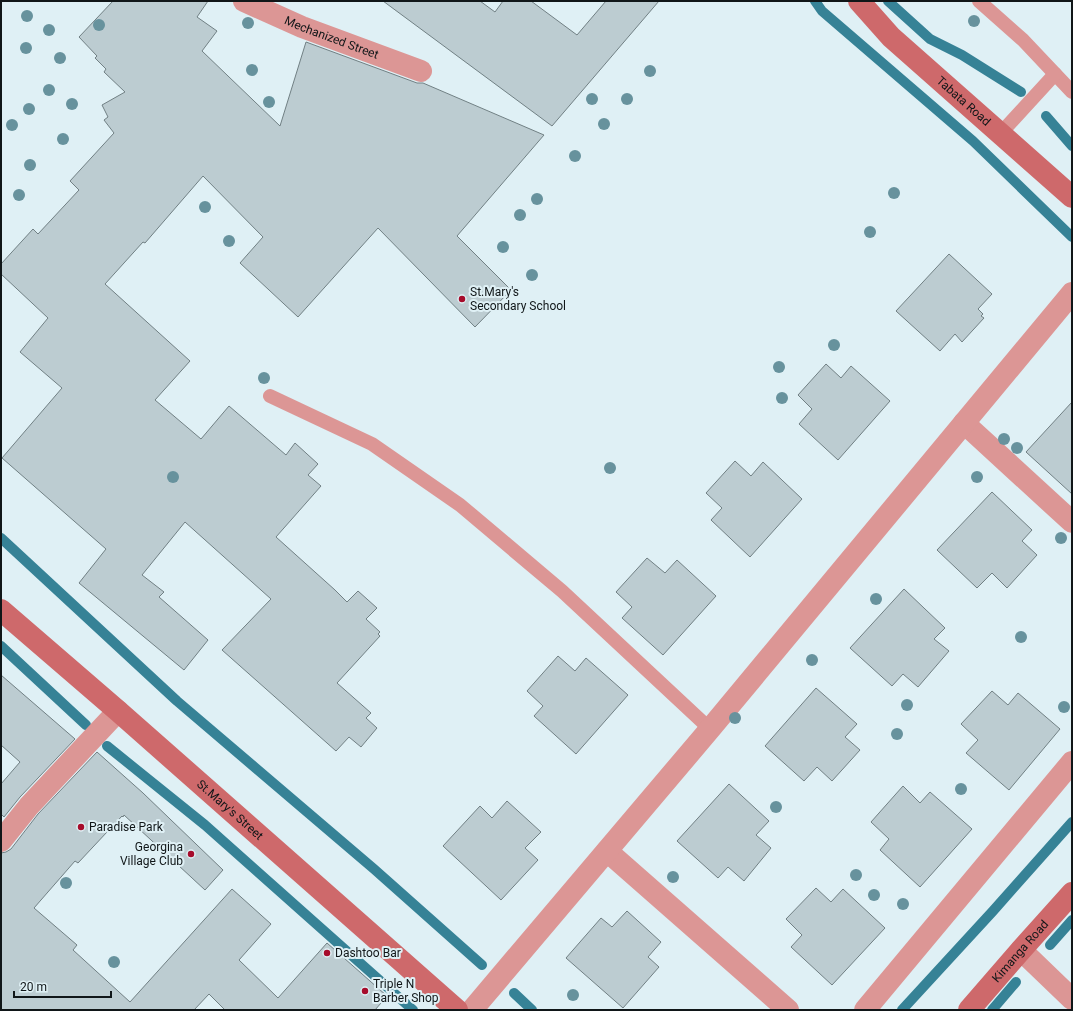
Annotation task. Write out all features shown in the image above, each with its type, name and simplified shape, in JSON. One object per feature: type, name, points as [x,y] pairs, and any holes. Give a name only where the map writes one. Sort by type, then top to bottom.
[{"type":"street","name":"Mechanized Street","points":[[244,1],[302,27],[421,71]]},
{"type":"street","name":"Tabata Road","points":[[859,1],[891,36],[1072,197]]},
{"type":"street","points":[[472,1010],[710,729],[1072,294]]},
{"type":"street","points":[[964,423],[1072,522]]},
{"type":"street","name":"St.Mary's Street","points":[[1,610],[458,1010]]},
{"type":"street","points":[[1,841],[28,806],[118,711]]},
{"type":"street","points":[[864,1010],[1072,762]]},
{"type":"street","points":[[607,851],[788,1010]]},
{"type":"street","name":"Kimanga Road","points":[[969,1010],[1072,893]]},
{"type":"street","points":[[1021,950],[1072,999]]},
{"type":"lane","points":[[979,1],[1023,40],[1072,92]]},
{"type":"lane","points":[[1000,134],[1055,74]]},
{"type":"lane","points":[[270,396],[372,444],[460,504],[562,591],[710,729]]},
{"type":"building","points":[[113,1],[208,1],[197,17],[217,31],[202,51],[280,126],[306,42],[417,83],[423,83],[544,135],[457,236],[511,290],[475,327],[378,228],[298,317],[240,263],[263,237],[203,176],[145,243],[143,242],[105,284],[190,361],[155,400],[201,439],[229,406],[286,455],[295,443],[318,464],[308,475],[321,486],[276,537],[347,602],[358,591],[377,608],[366,619],[380,632],[378,634],[380,636],[337,683],[371,713],[366,718],[377,728],[361,747],[349,737],[336,751],[222,650],[271,599],[185,522],[142,575],[164,592],[159,597],[208,640],[184,670],[79,583],[106,549],[2,458],[62,388],[20,352],[48,318],[1,274],[1,264],[33,229],[38,234],[79,190],[70,181],[114,133],[104,120],[108,117],[102,105],[125,92],[104,72],[106,69],[95,58],[97,56],[79,37]]},
{"type":"building","points":[[383,1],[480,1],[495,12],[503,1],[531,1],[577,35],[606,1],[659,1],[552,126]]},
{"type":"building","points":[[949,254],[992,294],[978,309],[983,314],[981,316],[984,318],[962,342],[955,334],[940,351],[896,311]]},
{"type":"building","points":[[826,364],[841,378],[851,366],[890,401],[838,460],[799,424],[812,409],[798,395]]},
{"type":"building","points":[[1072,402],[1072,494],[1026,452]]},
{"type":"building","points":[[735,461],[751,476],[763,462],[802,499],[750,557],[711,520],[722,508],[706,493]]},
{"type":"building","points":[[992,492],[1032,530],[1022,541],[1037,555],[1007,588],[992,573],[977,588],[937,550]]},
{"type":"building","points":[[647,558],[665,573],[677,560],[716,596],[663,655],[622,618],[632,607],[616,592]]},
{"type":"building","points":[[904,589],[945,628],[934,639],[949,651],[918,687],[903,674],[892,686],[850,648]]},
{"type":"building","points":[[558,656],[575,671],[586,658],[628,695],[576,754],[534,716],[543,706],[527,691]]},
{"type":"building","points":[[1,675],[75,739],[20,797],[4,817],[1,814],[1,784],[20,762],[1,745]]},
{"type":"building","points":[[816,688],[857,724],[845,737],[860,750],[832,781],[817,767],[804,781],[765,746]]},
{"type":"building","points":[[992,691],[1008,705],[1018,693],[1060,729],[1009,790],[966,753],[978,740],[961,724]]},
{"type":"building","points":[[97,752],[143,793],[223,870],[205,890],[124,815],[123,817],[122,816],[78,863],[75,861],[34,908],[77,945],[73,950],[130,1002],[232,889],[271,924],[239,960],[278,998],[327,943],[387,996],[375,1010],[225,1010],[209,994],[194,1010],[1,1010],[1,853],[11,849],[38,814]]},
{"type":"building","points":[[729,784],[769,821],[756,835],[771,848],[744,881],[728,867],[718,878],[677,841]]},
{"type":"building","points":[[903,786],[920,803],[930,792],[972,829],[920,887],[880,850],[889,839],[871,822]]},
{"type":"building","points":[[507,801],[541,832],[525,848],[538,860],[501,900],[443,846],[480,806],[492,818]]},
{"type":"building","points":[[816,888],[831,902],[843,889],[885,928],[832,985],[791,947],[802,935],[786,919]]},
{"type":"building","points":[[627,911],[661,942],[648,957],[659,967],[623,1008],[566,958],[601,918],[612,927]]},
{"type":"waterway","points":[[815,1],[822,11],[973,141],[1072,237]]},
{"type":"waterway","points":[[888,1],[930,39],[962,55],[1021,92]]},
{"type":"waterway","points":[[1046,116],[1072,146]]},
{"type":"waterway","points":[[1,538],[177,701],[374,869],[482,965]]},
{"type":"waterway","points":[[1,646],[86,725]]},
{"type":"waterway","points":[[107,746],[205,825],[413,1010]]},
{"type":"waterway","points":[[902,1010],[1072,822]]},
{"type":"waterway","points":[[1050,945],[1072,920]]},
{"type":"waterway","points":[[992,1010],[1016,982]]},
{"type":"waterway","points":[[514,993],[532,1010]]},
{"type":"place","name":"St.Mary's Secondary School","points":[[462,299]]},
{"type":"place","name":"Paradise Park","points":[[81,827]]},
{"type":"place","name":"Georgina Village Club","points":[[191,854]]},
{"type":"place","name":"Dashtoo Bar","points":[[327,953]]},
{"type":"place","name":"Triple N Barber Shop","points":[[365,991]]}]
